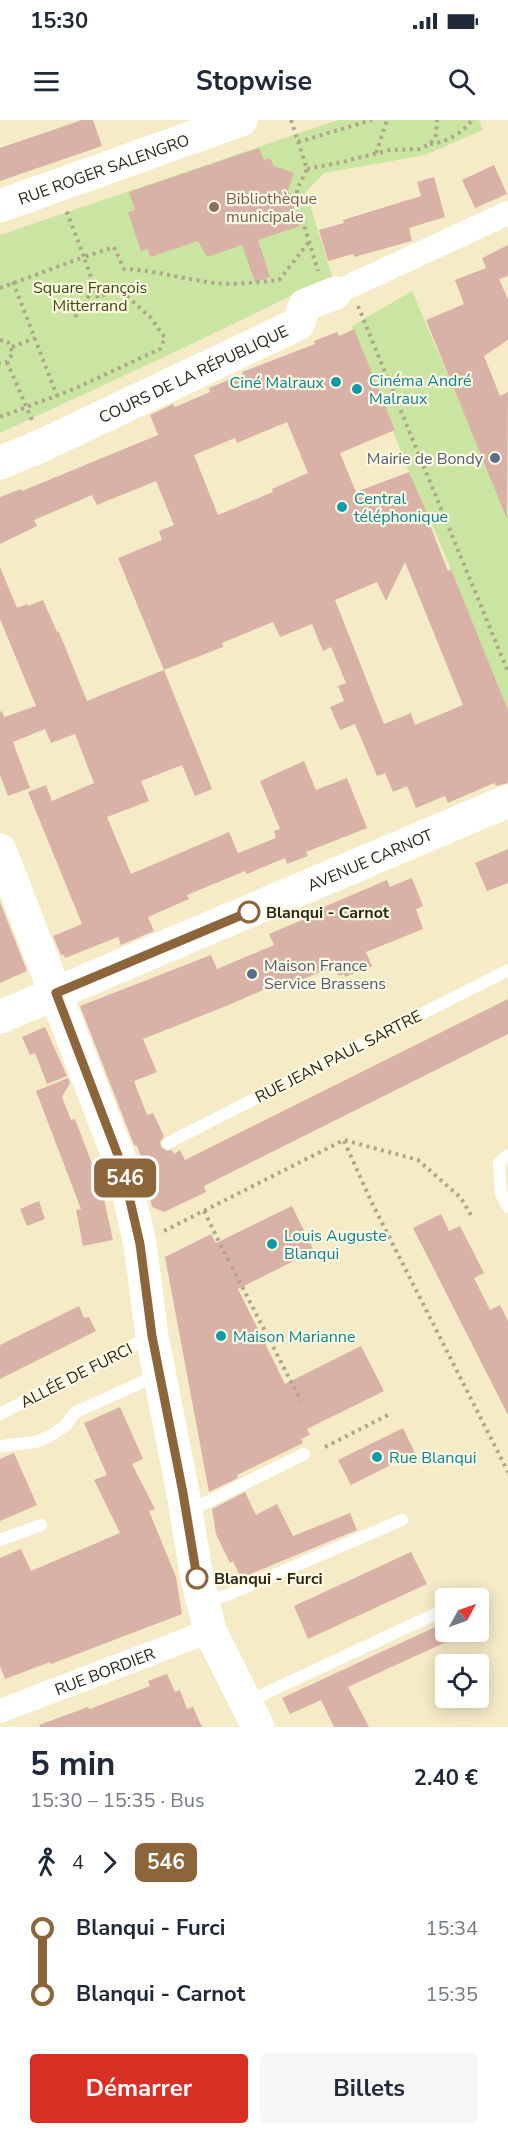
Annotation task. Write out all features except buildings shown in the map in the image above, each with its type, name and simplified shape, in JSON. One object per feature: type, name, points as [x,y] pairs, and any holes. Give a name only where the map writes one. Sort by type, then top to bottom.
[{"type":"street","name":"RUE ROGER SALENGRO","points":[[0,206],[241,120]]},
{"type":"street","points":[[320,299],[508,213]]},
{"type":"street","name":"COURS DE LA RÉPUBLIQUE","points":[[0,464],[43,446],[298,324],[320,299]]},
{"type":"street","name":"AVENUE CARNOT","points":[[0,1017],[508,801]]},
{"type":"street","points":[[0,850],[127,1164],[152,1336],[206,1616],[252,1715]]},
{"type":"street","name":"RUE BORDIER","points":[[0,1711],[206,1616]]},
{"type":"lane","name":"RUE JEAN PAUL SARTRE","points":[[168,1143],[508,970]]},
{"type":"lane","points":[[508,1155],[499,1163],[501,1194],[508,1207]]},
{"type":"lane","name":"ALLÉE DE FURCI","points":[[0,1414],[152,1336]]},
{"type":"lane","points":[[0,1446],[36,1442],[50,1436],[65,1426],[76,1412],[159,1375]]},
{"type":"lane","points":[[186,1512],[304,1454]]},
{"type":"lane","points":[[206,1616],[225,1596],[402,1520]]},
{"type":"lane","points":[[0,1540],[41,1525]]},
{"type":"lane","points":[[252,1715],[435,1615]]},
{"type":"path","points":[[291,120],[307,169],[297,189],[297,202],[322,283],[320,299],[358,307],[508,672]]},
{"type":"path","points":[[298,142],[372,120]]},
{"type":"path","points":[[376,153],[387,120]]},
{"type":"path","points":[[430,144],[436,135],[437,120]]},
{"type":"path","points":[[307,169],[390,150],[419,149],[452,136],[464,129],[472,120]]},
{"type":"path","points":[[0,417],[57,396],[160,349],[165,338],[151,318],[118,288],[98,298],[57,186]]},
{"type":"path","points":[[0,288],[114,247],[124,269],[145,269],[210,283],[236,284],[279,280],[309,242]]},
{"type":"path","points":[[13,282],[57,396]]},
{"type":"path","points":[[75,317],[94,287]]},
{"type":"path","points":[[12,346],[35,338]]},
{"type":"path","points":[[0,340],[12,346],[12,356],[7,362],[0,363]]},
{"type":"path","points":[[7,362],[26,408]]},
{"type":"path","points":[[344,1140],[372,1203],[508,1472]]},
{"type":"path","points":[[140,1244],[344,1140],[418,1160],[461,1198],[472,1217]]},
{"type":"path","points":[[204,1211],[301,1401]]},
{"type":"path","points":[[325,1447],[390,1414]]},
{"type":"green space","name":"Square François Mitterrand","points":[[338,120],[479,120],[483,130],[425,155],[324,173],[306,192],[333,279],[301,291],[0,433],[0,235]]},
{"type":"green space","points":[[412,291],[508,516],[508,710],[409,472],[352,326]]},
{"type":"bus line","name":"546","points":[[197,1578],[152,1336],[140,1244],[122,1166],[56,993],[249,912]]},
{"type":"place","name":"Bibliothèque municipale","points":[[214,207]]},
{"type":"place","name":"Ciné Malraux","points":[[336,382]]},
{"type":"place","name":"Cinéma André Malraux","points":[[357,389]]},
{"type":"place","name":"Mairie de Bondy","points":[[495,458]]},
{"type":"place","name":"Central téléphonique","points":[[342,507]]},
{"type":"place","name":"Blanqui - Carnot","points":[[249,912]]},
{"type":"place","name":"Maison France Service Brassens","points":[[252,974]]},
{"type":"place","name":"Louis Auguste Blanqui","points":[[272,1244]]},
{"type":"place","name":"Maison Marianne","points":[[221,1336]]},
{"type":"place","name":"Rue Blanqui","points":[[377,1457]]},
{"type":"place","name":"Blanqui - Furci","points":[[197,1578]]}]
